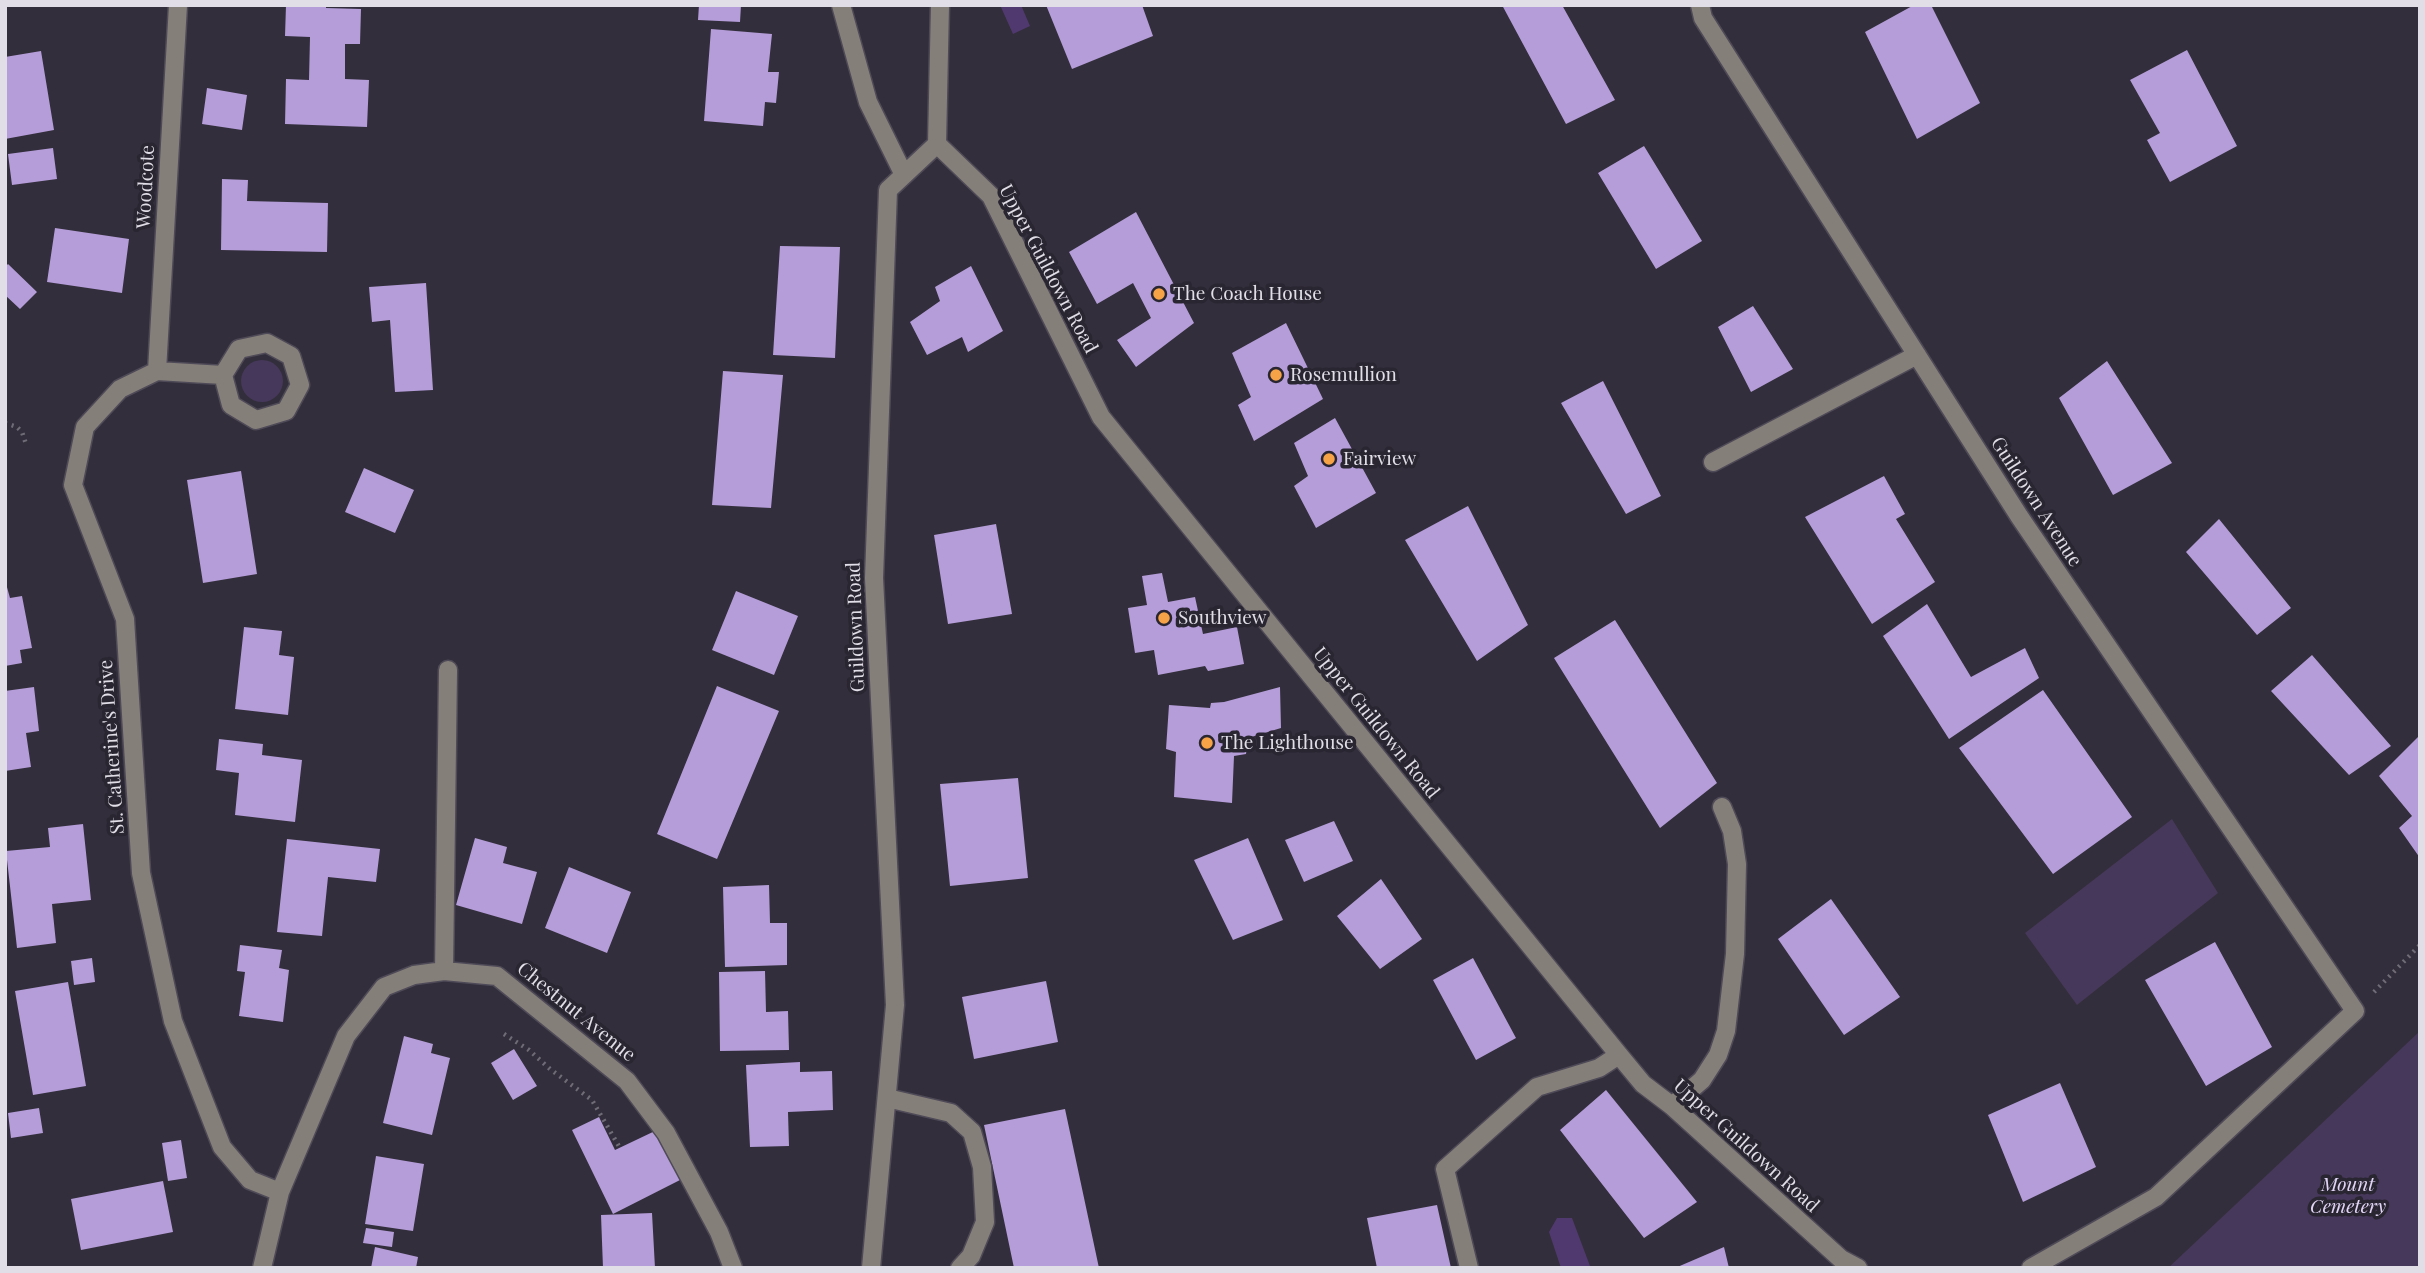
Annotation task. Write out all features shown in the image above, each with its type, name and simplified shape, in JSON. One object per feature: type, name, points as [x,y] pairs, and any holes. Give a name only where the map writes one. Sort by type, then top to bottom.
[{"type":"street","name":"Woodcote","points":[[157,371],[178,5]]},
{"type":"street","points":[[841,5],[868,102],[904,175]]},
{"type":"street","points":[[937,144],[940,5]]},
{"type":"street","name":"Guildown Avenue","points":[[1700,5],[1703,18],[2026,528],[2355,1011]]},
{"type":"street","name":"Guildown Road","points":[[871,1268],[895,1005],[873,578],[888,190],[937,144]]},
{"type":"street","name":"Upper Guildown Road","points":[[937,144],[991,196],[1101,417],[1619,1055],[1643,1084],[1672,1106],[1841,1259],[1858,1268]]},
{"type":"street","points":[[267,343],[291,356],[300,385],[286,411],[256,419],[231,405],[223,375],[239,349],[267,343]]},
{"type":"street","points":[[1713,463],[1917,355]]},
{"type":"street","name":"St. Catherine's Drive","points":[[223,375],[157,371],[120,389],[85,427],[73,485],[125,619],[141,873],[173,1021],[222,1147],[250,1180],[280,1192]]},
{"type":"street","points":[[444,971],[448,670]]},
{"type":"street","points":[[1672,1106],[1702,1080],[1718,1055],[1726,1031],[1735,954],[1737,864],[1732,831],[1722,807]]},
{"type":"street","name":"Chestnut Avenue","points":[[262,1268],[280,1192],[346,1036],[384,987],[414,975],[444,971],[497,976],[627,1080],[666,1133],[719,1232],[733,1268]]},
{"type":"street","points":[[2031,1268],[2156,1197],[2355,1011]]},
{"type":"street","points":[[1469,1268],[1445,1169],[1536,1087],[1599,1068],[1619,1055]]},
{"type":"street","points":[[887,1098],[951,1112],[972,1132],[982,1167],[985,1222],[971,1256],[960,1268]]},
{"type":"path","points":[[5,423],[17,427],[26,444]]},
{"type":"path","points":[[2355,1011],[2420,945]]},
{"type":"path","points":[[504,1034],[593,1100],[620,1148]]},
{"type":"green space","points":[[262,360],[277,366],[283,381],[277,396],[262,402],[247,396],[241,381],[247,366]]},
{"type":"green space","points":[[2172,819],[2218,893],[2077,1005],[2025,933]]},
{"type":"green space","name":"Mount Cemetery","points":[[2420,1031],[2420,1268],[2168,1268]]},
{"type":"shaded area","points":[[1000,5],[1021,5],[1030,26],[1013,34]]},
{"type":"shaded area","points":[[1557,1218],[1572,1218],[1590,1266],[1561,1268],[1549,1232]]},
{"type":"building","points":[[286,5],[326,5],[326,8],[361,9],[360,44],[345,44],[345,79],[369,80],[367,127],[285,124],[286,79],[309,80],[310,37],[285,36]]},
{"type":"building","points":[[699,5],[741,5],[740,22],[698,20]]},
{"type":"building","points":[[1046,5],[1142,5],[1153,36],[1072,69]]},
{"type":"building","points":[[1502,5],[1562,5],[1615,100],[1566,124]]},
{"type":"building","points":[[1914,5],[1931,5],[1980,103],[1917,139],[1865,32]]},
{"type":"building","points":[[711,29],[772,34],[768,72],[779,72],[776,103],[765,102],[763,126],[704,121]]},
{"type":"building","points":[[2187,50],[2237,146],[2170,182],[2147,140],[2160,133],[2130,80]]},
{"type":"building","points":[[41,51],[54,130],[5,139],[5,57]]},
{"type":"building","points":[[207,88],[247,95],[242,130],[202,124]]},
{"type":"building","points":[[1644,146],[1702,241],[1656,269],[1598,173]]},
{"type":"building","points":[[53,148],[57,179],[12,185],[8,154]]},
{"type":"building","points":[[222,179],[248,180],[247,201],[328,203],[327,252],[221,250]]},
{"type":"building","name":"The Coach House","points":[[1136,212],[1194,323],[1136,367],[1117,340],[1151,318],[1133,283],[1097,304],[1069,252]]},
{"type":"building","points":[[55,228],[129,239],[122,293],[47,282]]},
{"type":"building","points":[[780,246],[840,247],[835,358],[773,355]]},
{"type":"building","points":[[8,264],[37,292],[20,309],[5,295],[5,267]]},
{"type":"building","points":[[971,266],[1003,331],[968,352],[962,337],[927,355],[910,322],[940,301],[935,287]]},
{"type":"building","points":[[426,283],[433,390],[395,392],[390,320],[372,322],[369,287]]},
{"type":"building","points":[[1753,306],[1793,369],[1751,392],[1718,327]]},
{"type":"building","name":"Rosemullion","points":[[1286,323],[1323,399],[1254,441],[1238,405],[1251,397],[1232,353]]},
{"type":"building","points":[[2107,361],[2172,463],[2113,495],[2059,398]]},
{"type":"building","points":[[723,371],[783,375],[771,508],[712,505]]},
{"type":"building","points":[[1603,381],[1661,496],[1626,514],[1561,403]]},
{"type":"building","name":"Fairview","points":[[1335,418],[1376,493],[1316,528],[1294,486],[1308,476],[1294,443]]},
{"type":"building","points":[[364,468],[414,490],[395,533],[345,512]]},
{"type":"building","points":[[241,471],[257,574],[203,583],[187,480]]},
{"type":"building","points":[[1884,476],[1905,514],[1896,519],[1935,582],[1872,624],[1805,517]]},
{"type":"building","points":[[1468,506],[1528,625],[1477,661],[1405,540]]},
{"type":"building","points":[[2219,519],[2291,608],[2257,635],[2186,552]]},
{"type":"building","points":[[996,524],[1012,614],[948,624],[934,535]]},
{"type":"building","name":"Southview","points":[[1162,573],[1168,602],[1195,597],[1203,634],[1237,627],[1244,664],[1208,671],[1205,666],[1158,675],[1154,650],[1135,653],[1128,608],[1147,605],[1142,576]]},
{"type":"building","points":[[5,580],[10,598],[22,596],[32,648],[20,650],[22,663],[5,666]]},
{"type":"building","points":[[736,591],[798,616],[774,675],[712,650]]},
{"type":"building","points":[[1927,604],[1971,677],[2025,648],[2039,678],[1949,739],[1883,636]]},
{"type":"building","points":[[1615,620],[1717,783],[1660,828],[1554,658]]},
{"type":"building","points":[[244,627],[282,631],[279,655],[294,657],[288,715],[235,709]]},
{"type":"building","points":[[2312,655],[2391,746],[2349,775],[2271,691]]},
{"type":"building","points":[[717,686],[779,711],[717,859],[657,834]]},
{"type":"building","points":[[34,687],[39,731],[26,733],[31,767],[5,771],[5,691]]},
{"type":"building","name":"The Lighthouse","points":[[1280,687],[1281,728],[1248,738],[1246,754],[1234,756],[1232,803],[1174,797],[1176,752],[1166,749],[1169,705],[1210,708],[1211,703]]},
{"type":"building","points":[[2043,690],[2132,817],[2053,874],[1959,748]]},
{"type":"building","points":[[2420,735],[2420,858],[2399,828],[2412,816],[2379,776]]},
{"type":"building","points":[[219,739],[263,744],[262,755],[302,760],[295,822],[235,815],[239,773],[216,770]]},
{"type":"building","points":[[1018,778],[1028,878],[950,886],[940,784]]},
{"type":"building","points":[[1334,821],[1353,861],[1304,882],[1285,840]]},
{"type":"building","points":[[83,824],[91,900],[52,904],[56,943],[17,948],[6,851],[50,847],[48,828]]},
{"type":"building","points":[[475,838],[507,847],[503,863],[537,872],[522,924],[456,905]]},
{"type":"building","points":[[1248,838],[1283,920],[1233,940],[1194,860]]},
{"type":"building","points":[[287,839],[380,849],[376,882],[328,877],[322,936],[277,932]]},
{"type":"building","points":[[569,867],[631,892],[607,953],[545,928]]},
{"type":"building","points":[[1381,879],[1422,939],[1380,969],[1337,916]]},
{"type":"building","points":[[769,885],[770,923],[787,923],[787,965],[725,967],[723,887]]},
{"type":"building","points":[[1831,899],[1900,997],[1844,1035],[1778,939]]},
{"type":"building","points":[[2215,942],[2272,1047],[2206,1086],[2145,980]]},
{"type":"building","points":[[240,945],[282,950],[279,968],[289,970],[283,1022],[239,1016],[245,972],[237,971]]},
{"type":"building","points":[[92,958],[95,982],[74,985],[71,961]]},
{"type":"building","points":[[1473,958],[1516,1038],[1476,1060],[1433,980]]},
{"type":"building","points":[[765,971],[766,1012],[788,1011],[789,1050],[720,1051],[719,972]]},
{"type":"building","points":[[1046,981],[1058,1042],[974,1059],[962,997]]},
{"type":"building","points":[[68,982],[86,1086],[33,1095],[15,991]]},
{"type":"building","points":[[404,1036],[433,1044],[431,1053],[450,1058],[432,1135],[383,1123]]},
{"type":"building","points":[[514,1049],[537,1086],[513,1100],[491,1063]]},
{"type":"building","points":[[800,1062],[800,1072],[832,1071],[833,1110],[788,1112],[789,1146],[750,1147],[746,1065]]},
{"type":"building","points":[[2060,1083],[2096,1167],[2023,1202],[1988,1115]]},
{"type":"building","points":[[1606,1090],[1697,1202],[1644,1238],[1560,1130]]},
{"type":"building","points":[[39,1108],[43,1133],[11,1138],[8,1113]]},
{"type":"building","points":[[1065,1109],[1099,1268],[1014,1268],[984,1125]]},
{"type":"building","points":[[599,1117],[615,1150],[657,1130],[682,1179],[613,1214],[572,1130]]},
{"type":"building","points":[[181,1140],[187,1178],[168,1181],[162,1143]]},
{"type":"building","points":[[376,1156],[424,1164],[413,1231],[365,1224]]},
{"type":"building","points":[[163,1181],[173,1232],[81,1250],[71,1199]]},
{"type":"building","points":[[1437,1205],[1451,1268],[1377,1268],[1367,1218]]},
{"type":"building","points":[[652,1213],[655,1268],[603,1268],[601,1215]]},
{"type":"building","points":[[366,1228],[394,1232],[392,1247],[363,1243]]},
{"type":"building","points":[[375,1247],[418,1257],[416,1268],[371,1268]]},
{"type":"building","points":[[1724,1247],[1729,1268],[1675,1268]]},
{"type":"place","name":"The Coach House","points":[[1159,294]]},
{"type":"place","name":"Rosemullion","points":[[1276,375]]},
{"type":"place","name":"Fairview","points":[[1329,459]]},
{"type":"place","name":"Southview","points":[[1164,618]]},
{"type":"place","name":"The Lighthouse","points":[[1207,743]]}]
